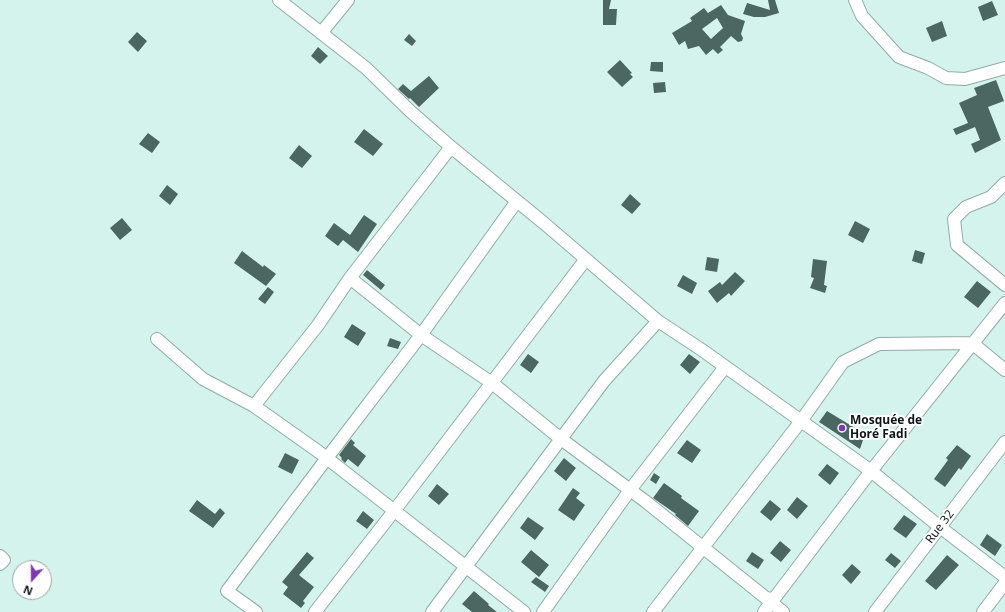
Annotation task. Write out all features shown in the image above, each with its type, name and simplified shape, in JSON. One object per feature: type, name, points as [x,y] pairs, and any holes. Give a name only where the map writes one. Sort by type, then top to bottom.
[{"type":"street","points":[[279,0],[366,68],[410,111],[451,147],[658,321],[871,471],[1005,577]]},
{"type":"street","points":[[321,33],[348,0]]},
{"type":"street","points":[[855,0],[862,16],[899,57],[928,68],[946,78],[964,79],[1005,68]]},
{"type":"street","points":[[254,406],[318,325],[350,278],[451,147]]},
{"type":"street","points":[[1005,183],[991,197],[966,207],[954,219],[957,245],[1005,285]]},
{"type":"street","points":[[256,612],[227,591],[421,335],[517,201]]},
{"type":"street","points":[[314,612],[394,511],[586,260]]},
{"type":"street","points":[[350,278],[421,335],[492,383],[770,600],[783,612]]},
{"type":"street","points":[[764,612],[770,600],[1005,303]]},
{"type":"street","points":[[432,612],[604,381],[658,321]]},
{"type":"street","points":[[157,339],[203,379],[254,406],[327,458],[524,612]]},
{"type":"street","points":[[653,612],[801,421],[843,362],[879,344],[972,343],[1005,370]]},
{"type":"street","points":[[543,612],[630,490],[725,367]]},
{"type":"street","name":"Rue 32","points":[[875,612],[1005,442]]},
{"type":"street","points":[[0,556],[4,560],[0,564]]},
{"type":"street","points":[[983,612],[1005,583]]},
{"type":"building","points":[[603,0],[611,0],[609,9],[617,9],[616,25],[603,25]]},
{"type":"building","points":[[768,0],[775,0],[779,13],[765,17],[754,17],[743,14],[747,3],[770,10]]},
{"type":"building","points":[[992,1],[998,15],[983,21],[978,7]]},
{"type":"building","points":[[721,5],[728,15],[745,21],[741,34],[743,38],[742,41],[738,42],[731,36],[720,47],[723,50],[718,54],[713,49],[706,55],[699,46],[688,49],[685,41],[679,45],[672,33],[692,21],[690,18],[704,8],[708,13]],"holes":[[[717,18],[723,28],[711,39],[702,29]]]},
{"type":"building","points":[[942,21],[947,36],[932,42],[926,28]]},
{"type":"building","points":[[137,32],[147,41],[138,52],[128,42]]},
{"type":"building","points":[[409,34],[416,41],[412,46],[404,40]]},
{"type":"building","points":[[318,47],[328,56],[320,64],[311,56]]},
{"type":"building","points":[[620,60],[632,73],[630,74],[633,77],[622,87],[607,72]]},
{"type":"building","points":[[651,62],[663,62],[663,72],[650,71]]},
{"type":"building","points":[[429,76],[439,88],[419,107],[398,89],[403,84],[411,91]]},
{"type":"building","points":[[996,80],[1004,101],[988,107],[1001,140],[975,153],[971,144],[980,140],[975,127],[956,135],[953,129],[968,123],[959,103],[977,95],[974,88]]},
{"type":"building","points":[[665,82],[666,92],[654,93],[653,83]]},
{"type":"building","points":[[364,129],[383,144],[373,156],[354,142]]},
{"type":"building","points":[[148,133],[160,142],[152,153],[139,144]]},
{"type":"building","points":[[299,145],[312,156],[302,168],[289,158]]},
{"type":"building","points":[[167,185],[178,194],[170,205],[159,196]]},
{"type":"building","points":[[630,194],[641,204],[632,214],[621,205]]},
{"type":"building","points":[[364,215],[377,224],[358,252],[343,240],[338,246],[325,236],[334,223],[350,235]]},
{"type":"building","points":[[122,218],[132,230],[120,240],[110,228]]},
{"type":"building","points":[[855,221],[870,229],[863,243],[848,235]]},
{"type":"building","points":[[915,250],[925,253],[922,264],[912,261]]},
{"type":"building","points":[[242,251],[263,267],[264,265],[276,274],[266,286],[234,263]]},
{"type":"building","points":[[707,257],[719,259],[717,272],[705,270]]},
{"type":"building","points":[[813,259],[827,261],[824,285],[827,286],[825,293],[810,288],[814,278],[811,277]]},
{"type":"building","points":[[367,270],[385,285],[381,290],[363,275]]},
{"type":"building","points":[[735,272],[745,281],[731,296],[729,293],[717,303],[708,291],[720,282],[722,285]]},
{"type":"building","points":[[683,275],[697,283],[692,294],[677,286]]},
{"type":"building","points":[[977,281],[991,292],[978,308],[964,297]]},
{"type":"building","points":[[268,287],[274,292],[265,304],[258,299]]},
{"type":"building","points":[[352,324],[366,333],[358,346],[344,337]]},
{"type":"building","points":[[390,338],[401,342],[398,349],[387,346]]},
{"type":"building","points":[[528,354],[539,362],[531,373],[520,365]]},
{"type":"building","points":[[689,354],[700,362],[690,374],[680,365]]},
{"type":"building","name":"Mosquée de Horé Fadi","points":[[827,411],[865,434],[860,449],[819,422]]},
{"type":"building","points":[[351,439],[355,443],[353,445],[366,456],[358,467],[348,459],[345,463],[339,455]]},
{"type":"building","points":[[687,440],[701,450],[692,463],[677,453]]},
{"type":"building","points":[[957,445],[971,456],[961,470],[959,468],[945,487],[934,479],[948,460],[946,458]]},
{"type":"building","points":[[285,453],[299,460],[292,474],[278,467]]},
{"type":"building","points":[[564,458],[576,468],[566,481],[554,471]]},
{"type":"building","points":[[827,464],[839,473],[830,485],[818,475]]},
{"type":"building","points":[[654,473],[660,477],[656,484],[650,480]]},
{"type":"building","points":[[664,483],[699,511],[688,526],[675,515],[676,514],[653,498]]},
{"type":"building","points":[[437,484],[449,494],[439,505],[428,496]]},
{"type":"building","points":[[573,488],[580,493],[576,498],[585,505],[574,521],[558,510]]},
{"type":"building","points":[[797,497],[808,506],[797,519],[787,510]]},
{"type":"building","points":[[197,500],[215,514],[220,508],[225,513],[213,528],[189,511]]},
{"type":"building","points":[[770,500],[781,509],[771,521],[760,512]]},
{"type":"building","points":[[363,511],[374,520],[367,529],[356,521]]},
{"type":"building","points":[[904,515],[917,524],[906,538],[893,529]]},
{"type":"building","points":[[528,517],[544,528],[535,540],[520,528]]},
{"type":"building","points":[[987,534],[1002,545],[995,556],[980,545]]},
{"type":"building","points":[[780,541],[791,550],[781,562],[770,553]]},
{"type":"building","points":[[531,550],[549,565],[539,577],[521,562]]},
{"type":"building","points":[[307,552],[314,558],[299,575],[314,587],[303,601],[305,603],[301,608],[283,594],[288,587],[282,582]]},
{"type":"building","points":[[752,552],[764,560],[758,569],[746,561]]},
{"type":"building","points":[[891,553],[901,561],[895,568],[885,560]]},
{"type":"building","points":[[947,555],[959,565],[936,590],[925,581]]},
{"type":"building","points":[[852,564],[861,572],[851,584],[842,575]]},
{"type":"building","points":[[536,577],[549,586],[545,592],[531,582]]},
{"type":"building","points":[[474,591],[497,612],[472,612],[462,604]]},
{"type":"place","name":"Mosquée de Horé Fadi","points":[[842,428]]}]
